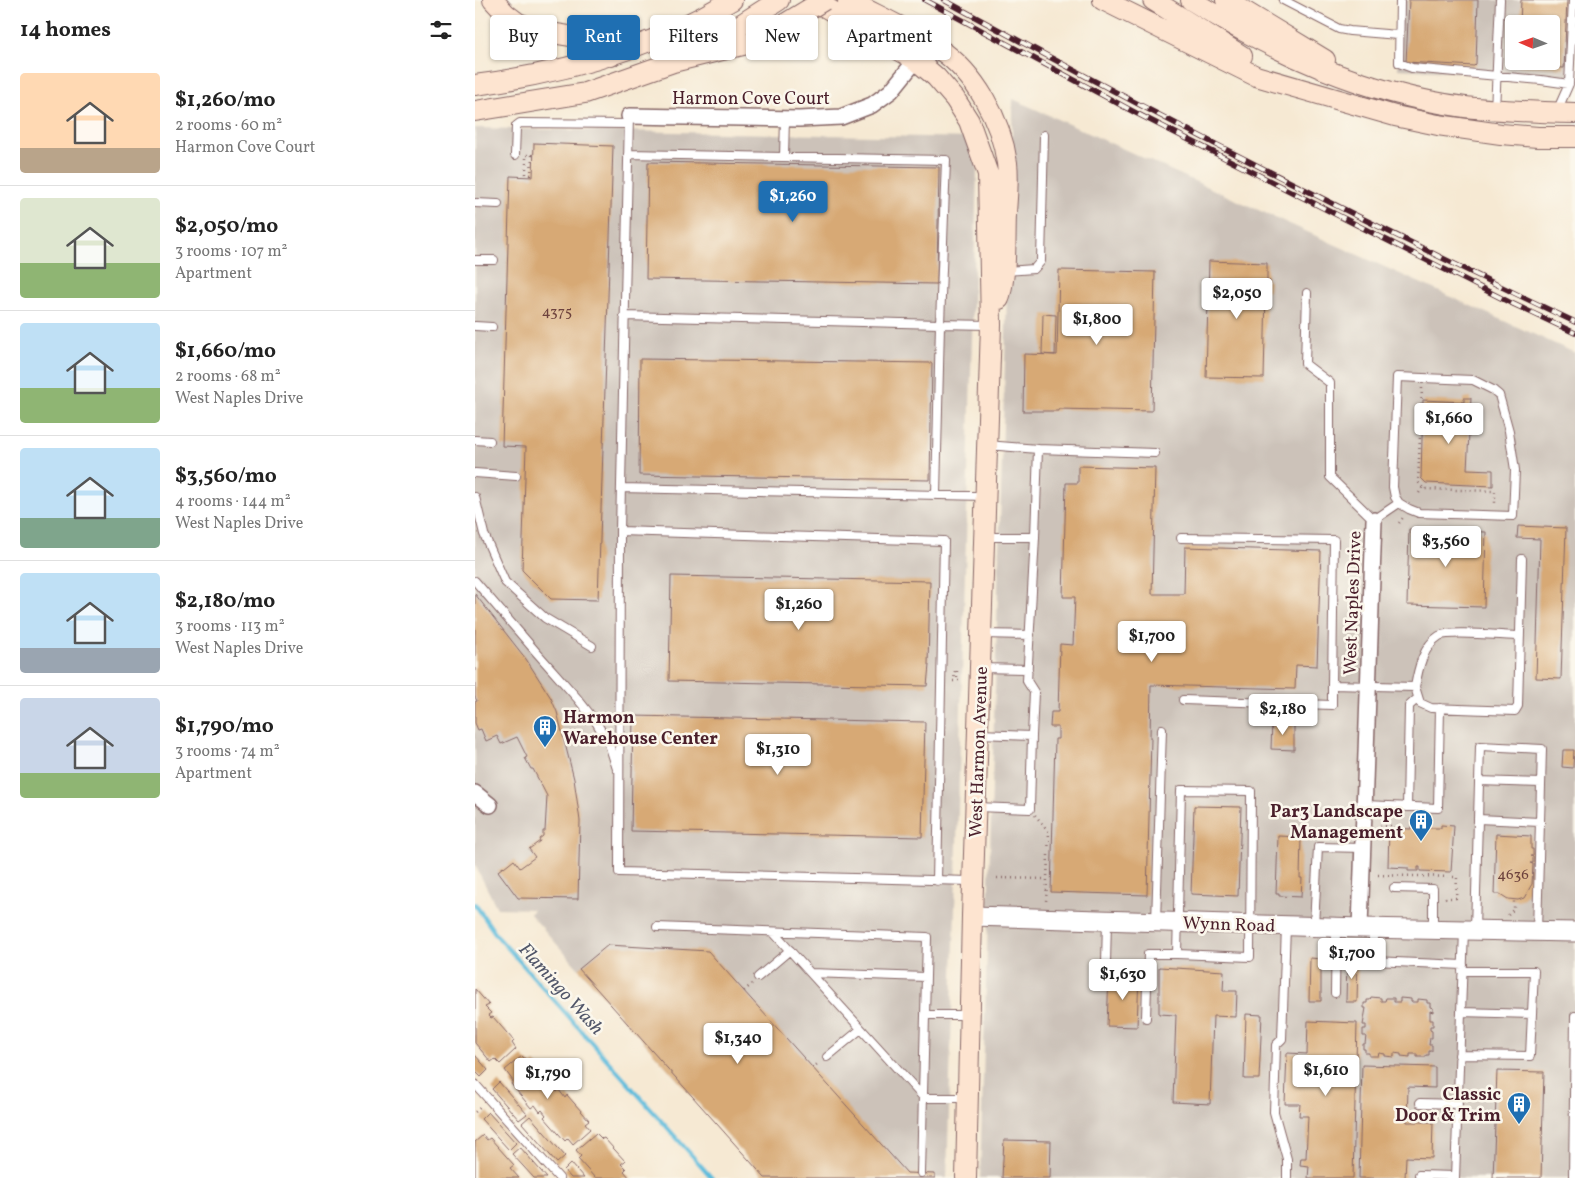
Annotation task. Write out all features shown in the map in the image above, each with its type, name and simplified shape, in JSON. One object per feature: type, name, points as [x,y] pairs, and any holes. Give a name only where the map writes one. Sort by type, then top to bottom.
[{"type":"main road","points":[[493,0],[506,14],[518,23],[539,31],[567,36]]},
{"type":"main road","points":[[673,62],[779,0]]},
{"type":"main road","name":"West Harmon Avenue","points":[[813,0],[839,15]]},
{"type":"main road","points":[[475,111],[585,93],[673,62],[747,44],[775,30],[824,0]]},
{"type":"main road","name":"West Harmon Avenue","points":[[848,0],[877,15]]},
{"type":"main road","points":[[1103,0],[1256,76],[1395,116],[1467,130],[1538,137],[1575,137]]},
{"type":"main road","points":[[1153,0],[1236,52],[1268,69],[1336,98]]},
{"type":"main road","points":[[1191,0],[1265,43],[1303,62],[1365,84],[1444,103],[1495,110],[1566,113]]},
{"type":"main road","points":[[1226,0],[1365,84]]},
{"type":"main road","points":[[640,44],[685,26],[729,2]]},
{"type":"main road","points":[[475,84],[533,75],[595,60]]},
{"type":"main road","name":"West Harmon Avenue","points":[[916,60],[937,77],[955,99],[969,121],[983,158],[988,174],[996,271],[1001,290],[991,325],[966,1178]]},
{"type":"main road","name":"West Harmon Avenue","points":[[951,60],[974,84],[991,111],[1002,138],[1007,164],[1007,181],[996,271]]},
{"type":"street","name":"Harmon Cove Court","points":[[629,120],[841,117],[872,105],[891,91],[916,60]]},
{"type":"street","name":"West Naples Drive","points":[[1367,928],[1363,848],[1374,520]]},
{"type":"street","points":[[475,793],[490,805]]},
{"type":"street","name":"Wynn Road","points":[[973,916],[1285,926],[1575,932]]},
{"type":"lane","points":[[1283,0],[1339,29],[1398,35]]},
{"type":"lane","points":[[1399,0],[1399,63],[1412,68],[1569,84]]},
{"type":"lane","points":[[1495,110],[1500,0]]},
{"type":"lane","points":[[1566,113],[1573,0]]},
{"type":"lane","points":[[784,157],[785,118]]},
{"type":"lane","points":[[515,155],[516,126],[520,122],[629,120],[620,531],[619,872],[974,882]]},
{"type":"lane","points":[[996,271],[1034,269],[1041,261],[1043,135]]},
{"type":"lane","points":[[627,154],[947,160],[940,324],[936,495]]},
{"type":"lane","points":[[475,203],[498,204]]},
{"type":"lane","points":[[475,260],[494,260]]},
{"type":"lane","points":[[1307,293],[1305,364],[1331,383],[1330,477],[1374,520],[1399,503]]},
{"type":"lane","points":[[624,316],[991,325]]},
{"type":"lane","points":[[475,326],[492,327]]},
{"type":"lane","points":[[1397,378],[1422,378],[1473,380],[1499,395],[1509,431],[1515,470],[1513,516],[1419,513],[1409,510],[1399,503],[1395,497],[1393,487],[1397,378]]},
{"type":"lane","points":[[475,440],[491,441]]},
{"type":"lane","points":[[987,446],[1155,453]]},
{"type":"lane","points":[[976,807],[1030,809],[1034,692],[1027,681],[1038,449]]},
{"type":"lane","points":[[475,473],[516,476]]},
{"type":"lane","points":[[621,488],[986,496]]},
{"type":"lane","points":[[475,497],[484,534],[505,582],[545,618],[591,646]]},
{"type":"lane","points":[[620,531],[944,542],[937,881]]},
{"type":"lane","points":[[985,536],[1035,537]]},
{"type":"lane","points":[[1181,538],[1334,540],[1332,705],[1183,700]]},
{"type":"lane","points":[[1520,636],[1453,634],[1440,636],[1429,646],[1420,666],[1415,687],[1420,703],[1431,708],[1515,711],[1518,706],[1520,636],[1522,558]]},
{"type":"lane","points":[[475,581],[596,722],[609,744],[619,775]]},
{"type":"lane","points":[[981,634],[1030,635]]},
{"type":"lane","points":[[980,668],[1028,669]]},
{"type":"lane","points":[[1332,685],[1415,687]]},
{"type":"lane","points":[[1407,807],[1409,706],[1418,698]]},
{"type":"lane","points":[[1364,805],[1438,808],[1441,708]]},
{"type":"lane","points":[[1157,922],[1162,729]]},
{"type":"lane","points":[[978,734],[1033,736]]},
{"type":"lane","points":[[1419,1175],[1455,1177],[1463,968],[1469,930],[1478,819],[1480,746],[1542,749],[1537,931]]},
{"type":"lane","points":[[1479,781],[1541,783]]},
{"type":"lane","points":[[1146,1018],[1148,954],[1250,957],[1251,790],[1181,790],[1177,954]]},
{"type":"lane","points":[[1478,819],[1540,822]]},
{"type":"lane","points":[[1315,926],[1318,847],[1363,848]]},
{"type":"lane","points":[[1394,888],[1433,889],[1433,929]]},
{"type":"lane","points":[[1106,964],[1107,920]]},
{"type":"lane","points":[[1285,926],[1282,1039],[1276,1046],[1274,1112],[1287,1159],[1287,1178]]},
{"type":"lane","points":[[657,927],[927,937],[921,1174]]},
{"type":"lane","points":[[1335,993],[1336,927]]},
{"type":"lane","points":[[1367,928],[1373,961],[1534,971],[1530,1056],[1459,1055]]},
{"type":"lane","points":[[773,932],[924,1098],[968,1098]]},
{"type":"lane","points":[[758,978],[790,950]]},
{"type":"lane","points":[[811,973],[926,977]]},
{"type":"lane","points":[[1461,1012],[1532,1014]]},
{"type":"lane","points":[[925,1014],[970,1015]]},
{"type":"lane","points":[[1573,1178],[1575,1016]]},
{"type":"lane","points":[[827,1057],[861,1029]]},
{"type":"lane","points":[[475,1084],[559,1178]]},
{"type":"lane","points":[[1420,1103],[1458,1104]]},
{"type":"path","points":[[527,155],[533,155],[531,175],[526,174],[527,155]]},
{"type":"path","points":[[1422,378],[1418,482],[1423,487],[1495,490],[1494,515]]},
{"type":"path","points":[[1419,493],[1423,487]]},
{"type":"path","points":[[1399,523],[1404,516]]},
{"type":"path","points":[[953,681],[955,670],[957,670],[957,680],[961,680]]},
{"type":"path","points":[[1030,809],[1049,832],[1046,904]]},
{"type":"path","points":[[1380,826],[1395,826]]},
{"type":"path","points":[[997,878],[1047,880]]},
{"type":"path","points":[[1507,916],[1514,909],[1514,900]]},
{"type":"shaded area","points":[[1401,0],[1575,0],[1575,79],[1398,69]]},
{"type":"shaded area","points":[[1013,99],[1575,353],[1575,1178],[980,1178]]},
{"type":"shaded area","points":[[475,128],[978,138],[947,1178],[765,1178],[530,914],[533,909],[497,908],[475,865]]},
{"type":"building","points":[[1409,0],[1478,0],[1476,64],[1474,66],[1406,62]]},
{"type":"building","points":[[1521,0],[1567,0],[1564,68],[1560,68],[1560,15],[1520,15]]},
{"type":"building","points":[[534,143],[613,146],[598,600],[551,599],[522,570],[526,447],[502,446],[510,176],[533,177]]},
{"type":"building","points":[[648,162],[939,167],[937,284],[646,279]]},
{"type":"building","points":[[1209,261],[1267,263],[1267,281],[1270,281],[1269,291],[1266,291],[1264,378],[1206,377]]},
{"type":"building","points":[[1059,270],[1155,272],[1152,411],[1058,409],[1058,411],[1023,411],[1024,354],[1057,355]]},
{"type":"building","points":[[1043,314],[1056,315],[1055,355],[1042,354]]},
{"type":"building","points":[[640,359],[932,363],[930,480],[639,475]]},
{"type":"building","points":[[1464,398],[1471,398],[1467,469],[1493,470],[1493,486],[1426,483],[1421,478],[1423,400],[1464,402]]},
{"type":"building","points":[[1078,466],[1155,468],[1152,594],[1184,594],[1185,547],[1321,551],[1317,666],[1296,665],[1295,689],[1151,685],[1147,895],[1051,892],[1055,739],[1058,739],[1058,727],[1050,727],[1051,712],[1058,712],[1060,644],[1073,645],[1075,597],[1063,597],[1066,483],[1078,483]]},
{"type":"building","points":[[1518,526],[1566,528],[1561,679],[1536,678],[1540,539],[1517,538]]},
{"type":"building","points":[[1409,529],[1486,532],[1484,607],[1407,605]]},
{"type":"building","points":[[671,576],[930,581],[927,686],[669,681]]},
{"type":"building","name":"Harmon Warehouse Center","points":[[475,594],[526,659],[551,698],[557,712],[574,779],[580,821],[578,899],[518,898],[498,871],[514,860],[520,868],[535,857],[529,849],[540,841],[539,839],[543,836],[543,831],[545,831],[547,796],[525,758],[527,757],[517,737],[501,744],[497,736],[486,741],[481,729],[478,730],[475,723],[475,702],[477,701],[475,697]]},
{"type":"building","points":[[633,716],[925,722],[922,837],[631,831]]},
{"type":"building","points":[[1272,721],[1294,722],[1294,750],[1271,749]]},
{"type":"building","points":[[1563,750],[1574,750],[1573,768],[1562,767]]},
{"type":"building","points":[[1194,806],[1241,807],[1238,896],[1191,894]]},
{"type":"building","name":"Par3 Landscape Management","points":[[1441,825],[1454,826],[1451,872],[1420,871],[1420,867],[1418,867],[1418,871],[1408,871],[1408,868],[1388,867],[1389,828],[1411,829],[1411,826],[1419,826],[1419,831],[1422,831],[1422,828],[1441,828]]},
{"type":"building","points":[[1496,834],[1531,836],[1531,849],[1533,849],[1533,856],[1531,856],[1533,857],[1533,863],[1530,863],[1533,864],[1532,884],[1524,898],[1518,900],[1508,899],[1500,894],[1494,894]]},
{"type":"building","points":[[1278,836],[1301,837],[1301,897],[1279,896],[1279,894],[1276,894]]},
{"type":"building","points":[[608,945],[708,951],[907,1173],[935,1174],[935,1178],[765,1178],[579,969]]},
{"type":"building","points":[[1347,957],[1358,957],[1357,1002],[1346,1002]]},
{"type":"building","points":[[1310,958],[1321,959],[1321,1001],[1309,1001]]},
{"type":"building","points":[[1159,967],[1224,971],[1223,991],[1237,991],[1236,1017],[1213,1016],[1210,1104],[1173,1102],[1176,1015],[1159,1014]]},
{"type":"building","points":[[1109,974],[1139,975],[1137,1027],[1107,1026]]},
{"type":"building","points":[[475,989],[489,1005],[485,1007],[491,1013],[488,1015],[491,1018],[493,1017],[514,1041],[512,1043],[516,1049],[500,1064],[495,1059],[491,1062],[475,1043]]},
{"type":"building","points":[[1371,997],[1381,998],[1381,1001],[1385,1001],[1386,998],[1394,998],[1394,1002],[1400,1002],[1400,998],[1411,999],[1411,1002],[1418,1002],[1418,999],[1427,1000],[1427,1003],[1430,1003],[1430,1007],[1433,1008],[1433,1012],[1430,1011],[1430,1020],[1433,1020],[1433,1026],[1430,1026],[1432,1038],[1430,1038],[1429,1045],[1432,1045],[1432,1051],[1429,1051],[1429,1055],[1417,1057],[1417,1054],[1410,1054],[1410,1057],[1394,1053],[1394,1057],[1379,1053],[1378,1056],[1369,1056],[1369,1053],[1365,1053],[1365,1049],[1363,1049],[1366,1036],[1363,1036],[1363,1029],[1366,1029],[1366,1025],[1363,1025],[1366,1008],[1364,1008],[1364,1003],[1367,1003],[1367,1000],[1370,1000]]},
{"type":"building","points":[[1246,1014],[1262,1015],[1259,1079],[1244,1079]]},
{"type":"building","points":[[1308,1021],[1357,1023],[1353,1178],[1308,1178],[1309,1166],[1300,1165],[1301,1158],[1306,1158],[1308,1116],[1299,1116],[1300,1104],[1285,1104],[1287,1053],[1307,1054]]},
{"type":"building","points":[[475,1055],[488,1070],[481,1077],[475,1071]]},
{"type":"building","points":[[522,1056],[532,1065],[535,1063],[557,1087],[555,1089],[557,1092],[559,1090],[565,1098],[567,1095],[589,1120],[585,1123],[590,1129],[573,1144],[568,1138],[565,1141],[544,1117],[546,1115],[542,1110],[540,1112],[535,1105],[531,1108],[511,1084],[513,1081],[505,1070]]},
{"type":"building","points":[[1362,1065],[1435,1067],[1435,1088],[1408,1087],[1407,1122],[1433,1122],[1432,1158],[1406,1157],[1405,1178],[1359,1178]]},
{"type":"building","name":"Classic Door & Trim","points":[[1497,1071],[1544,1072],[1541,1178],[1493,1178]]},
{"type":"building","points":[[499,1082],[527,1114],[519,1120],[492,1089]]},
{"type":"building","points":[[488,1112],[516,1143],[509,1150],[481,1119]]},
{"type":"building","points":[[530,1116],[565,1156],[557,1163],[522,1123]]},
{"type":"building","points":[[596,1133],[602,1139],[604,1138],[625,1161],[621,1164],[626,1169],[624,1171],[630,1178],[595,1178],[578,1159],[581,1156],[576,1150]]},
{"type":"building","points":[[483,1135],[487,1140],[490,1138],[514,1165],[510,1168],[519,1178],[475,1178],[475,1142]]},
{"type":"building","points":[[1004,1140],[1051,1141],[1050,1178],[1002,1178]]},
{"type":"building","points":[[520,1147],[547,1178],[534,1178],[512,1154]]},
{"type":"building","points":[[571,1163],[584,1178],[571,1178],[564,1170]]},
{"type":"waterway","name":"Flamingo Wash","points":[[475,904],[497,936],[712,1178]]},
{"type":"railway","points":[[925,0],[1136,113],[1509,302],[1575,333]]},
{"type":"railway","points":[[944,0],[1257,166],[1575,322]]},
{"type":"place","name":"Harmon Warehouse Center","points":[[545,748]]},
{"type":"place","name":"Par3 Landscape Management","points":[[1421,842]]},
{"type":"place","name":"Classic Door & Trim","points":[[1519,1125]]}]
